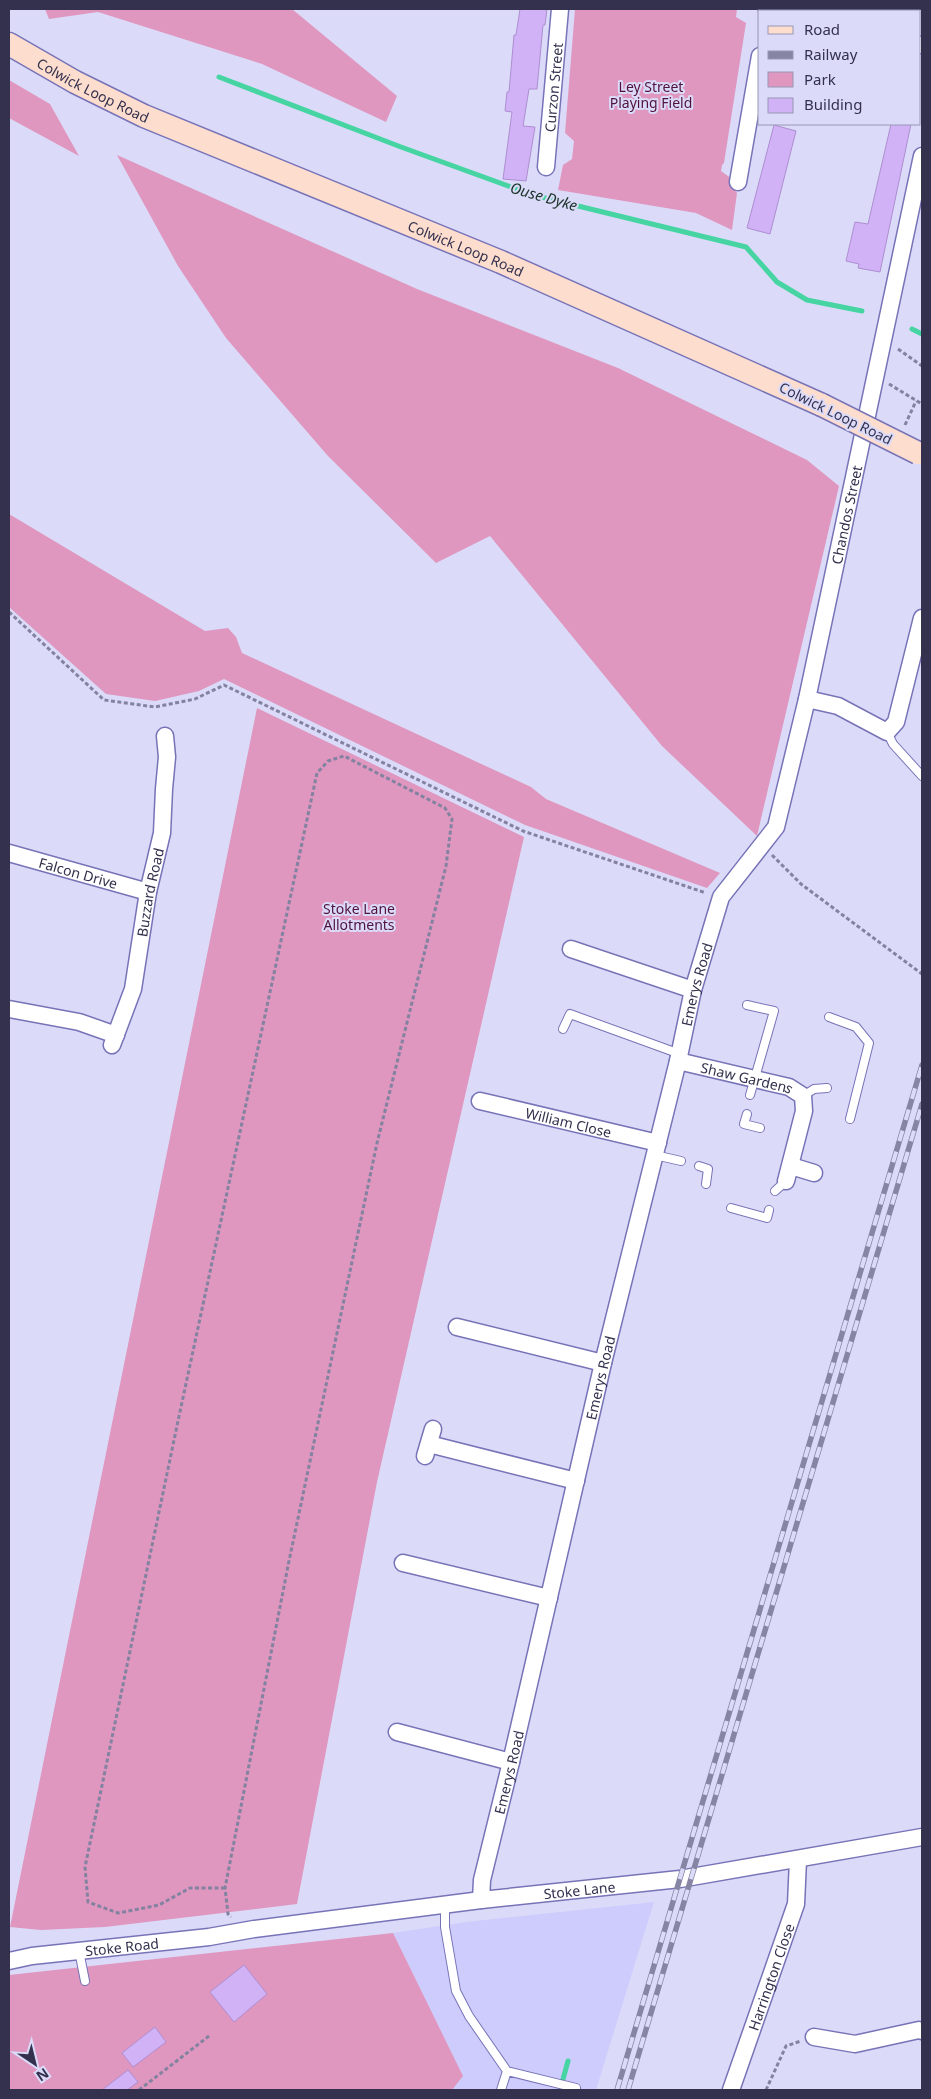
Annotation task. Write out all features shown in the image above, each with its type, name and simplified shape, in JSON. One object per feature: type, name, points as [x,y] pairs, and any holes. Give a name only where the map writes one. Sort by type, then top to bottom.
[{"type":"main road","name":"Colwick Loop Road","points":[[9,44],[75,82],[144,116],[501,262],[822,405],[920,454]]},
{"type":"street","name":"Curzon Street","points":[[546,167],[560,9]]},
{"type":"street","points":[[738,182],[758,67]]},
{"type":"street","name":"Chandos Street","points":[[748,865],[776,826],[807,700],[883,338],[914,228],[922,156]]},
{"type":"street","points":[[807,700],[838,706],[887,732],[896,722],[922,618]]},
{"type":"street","name":"Buzzard Road","points":[[9,1009],[79,1022],[114,1040],[134,989],[148,892],[162,833],[167,757],[165,736]]},
{"type":"street","name":"Falcon Drive","points":[[9,853],[148,892]]},
{"type":"street","name":"Emerys Road","points":[[481,1900],[482,1880],[603,1363],[679,1058],[693,990],[721,898],[748,865]]},
{"type":"street","points":[[571,949],[693,990]]},
{"type":"street","name":"Shaw Gardens","points":[[679,1058],[789,1087],[803,1096],[804,1111],[784,1180],[814,1173]]},
{"type":"street","name":"William Close","points":[[480,1101],[656,1149]]},
{"type":"street","points":[[457,1327],[603,1363]]},
{"type":"street","points":[[429,1443],[576,1481]]},
{"type":"street","points":[[403,1563],[549,1598]]},
{"type":"street","points":[[397,1732],[511,1762]]},
{"type":"street","name":"Stoke Lane","points":[[239,1931],[481,1900],[680,1879],[922,1837]]},
{"type":"street","name":"Harrington Close","points":[[731,2090],[796,1904],[798,1860]]},
{"type":"street","name":"Stoke Road","points":[[9,1961],[32,1956],[209,1937],[239,1931]]},
{"type":"street","points":[[9,1955],[32,1956]]},
{"type":"street","points":[[814,2037],[854,2044],[919,2030],[922,2031]]},
{"type":"lane","points":[[887,732],[893,744],[922,776]]},
{"type":"lane","points":[[747,1005],[774,1011],[750,1095]]},
{"type":"lane","points":[[563,1029],[570,1014],[679,1058]]},
{"type":"lane","points":[[829,1017],[856,1027],[869,1043],[853,1093],[850,1119]]},
{"type":"lane","points":[[803,1096],[814,1089],[826,1088]]},
{"type":"lane","points":[[747,1114],[744,1124],[760,1128]]},
{"type":"lane","points":[[656,1149],[681,1161]]},
{"type":"lane","points":[[699,1166],[708,1169],[706,1184]]},
{"type":"lane","points":[[731,1208],[767,1218],[769,1210]]},
{"type":"lane","points":[[445,1905],[445,1927],[456,1991],[468,2016],[507,2071],[572,2087]]},
{"type":"lane","points":[[79,1951],[85,1981]]},
{"type":"lane","points":[[501,2090],[507,2071]]},
{"type":"path","points":[[883,338],[922,366]]},
{"type":"path","points":[[875,376],[922,404]]},
{"type":"path","points":[[905,425],[916,401]]},
{"type":"path","points":[[9,612],[104,700],[156,707],[195,699],[224,686],[523,831],[721,898]]},
{"type":"path","points":[[225,1888],[190,1888],[159,1905],[118,1913],[88,1902],[85,1867],[180,1411],[317,773],[328,761],[344,756],[445,808],[452,818],[452,829],[446,866],[373,1162],[289,1561],[225,1888],[228,1914],[239,1931]]},
{"type":"path","points":[[762,846],[801,884],[922,974]]},
{"type":"path","points":[[139,2090],[209,2036]]},
{"type":"path","points":[[766,2090],[786,2046],[814,2037]]},
{"type":"shaded area","points":[[654,1902],[596,2090],[452,2090],[463,2076],[393,1933],[466,1922]]},
{"type":"green space","points":[[45,9],[292,9],[397,96],[386,122],[262,64],[98,12],[49,19]]},
{"type":"green space","name":"Ley Street Playing Field","points":[[575,9],[737,9],[736,17],[746,23],[724,163],[721,171],[732,179],[733,188],[737,193],[732,230],[696,213],[558,190],[563,165],[572,159],[574,141],[565,133]]},
{"type":"green space","points":[[9,80],[50,104],[79,156],[9,118]]},
{"type":"green space","points":[[117,155],[417,289],[618,368],[807,460],[839,486],[757,836],[662,746],[490,536],[436,563],[328,456],[226,338],[178,266]]},
{"type":"green space","points":[[9,514],[205,631],[228,628],[236,637],[242,653],[531,787],[546,799],[720,873],[707,888],[525,825],[224,679],[199,691],[155,701],[106,694],[9,607]]},
{"type":"green space","name":"Stoke Lane Allotments","points":[[257,708],[524,837],[377,1482],[297,1904],[105,1927],[41,1930],[10,1927]]},
{"type":"green space","points":[[393,1933],[463,2076],[452,2090],[9,2090],[9,1975]]},
{"type":"building","points":[[520,9],[547,9],[545,25],[543,25],[537,89],[529,89],[523,126],[535,127],[526,181],[503,179],[512,112],[505,111],[507,92],[509,92],[514,35],[516,35]]},
{"type":"building","points":[[774,125],[796,131],[770,234],[747,228]]},
{"type":"building","points":[[891,125],[911,125],[880,272],[858,268],[859,264],[846,261],[855,222],[868,224]]},
{"type":"building","points":[[244,1965],[267,1994],[234,2022],[210,1992]]},
{"type":"building","points":[[155,2027],[166,2042],[133,2067],[122,2053]]},
{"type":"building","points":[[128,2070],[138,2082],[127,2090],[102,2090]]},
{"type":"waterway","name":"Ouse Dyke","points":[[219,77],[401,147],[533,195],[746,247],[777,282],[807,300],[862,311]]},
{"type":"waterway","name":"Ouse Dyke","points":[[912,329],[922,334]]},
{"type":"waterway","points":[[560,2090],[568,2061]]},
{"type":"railway","points":[[617,2090],[922,1065]]},
{"type":"railway","points":[[628,2090],[922,1104]]}]
